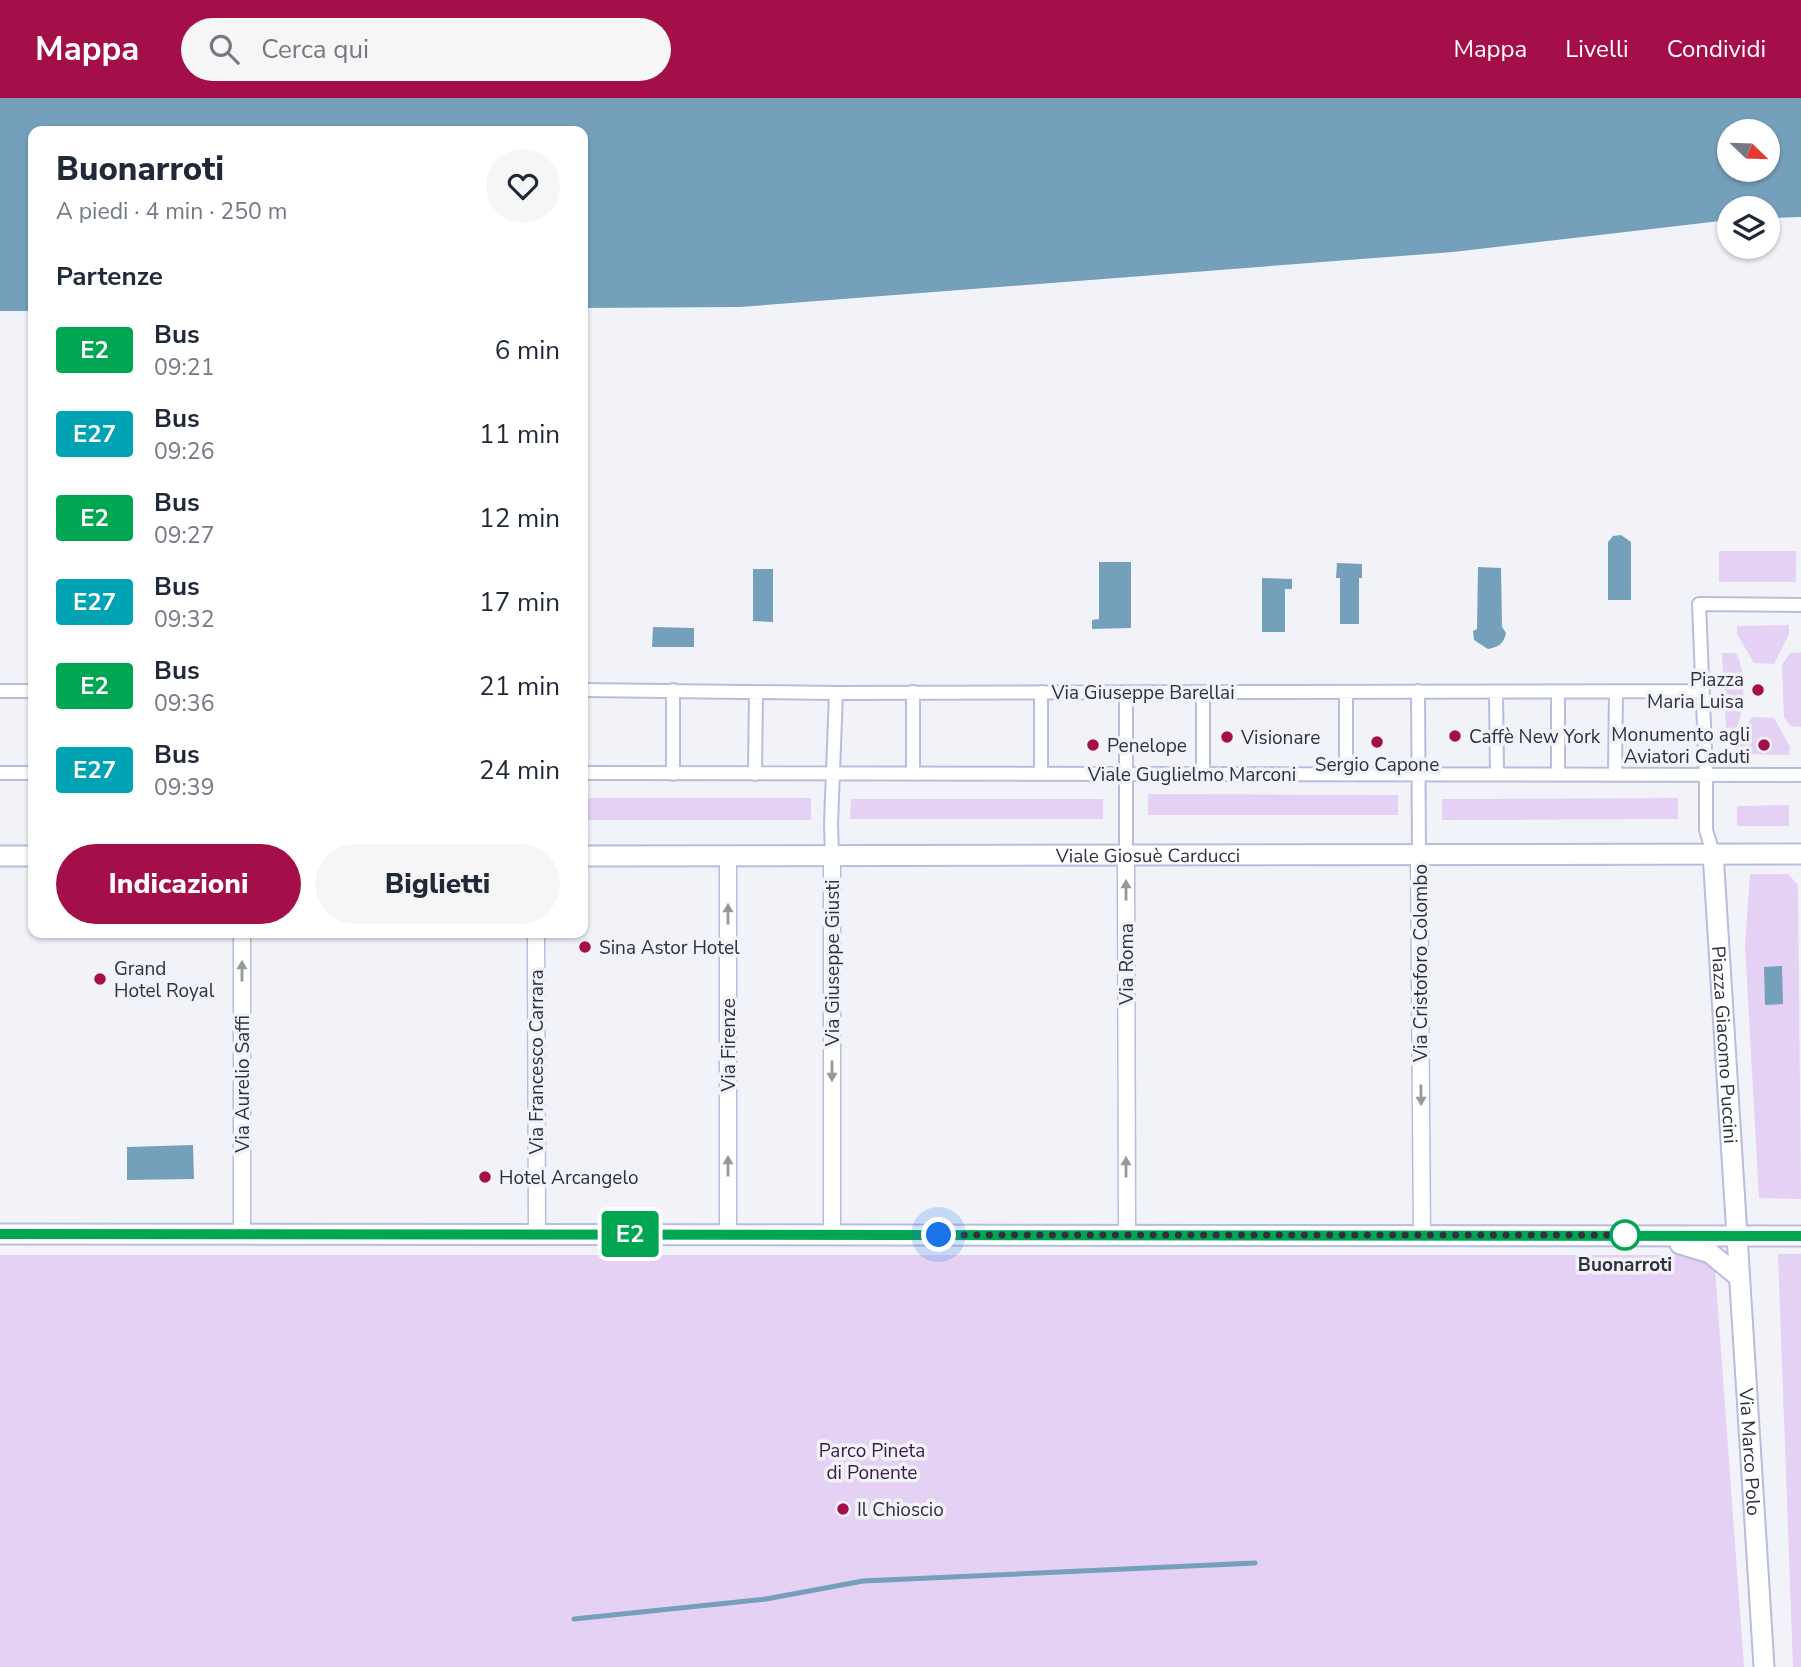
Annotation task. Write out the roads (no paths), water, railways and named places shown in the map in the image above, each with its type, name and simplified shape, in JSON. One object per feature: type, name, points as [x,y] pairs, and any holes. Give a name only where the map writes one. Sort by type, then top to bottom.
[{"type":"street","points":[[1713,853],[1706,830],[1699,604],[1801,605]]},
{"type":"street","name":"Via Giuseppe Barellai","points":[[588,690],[836,693],[1703,691]]},
{"type":"street","points":[[673,690],[673,774]]},
{"type":"street","points":[[0,691],[28,691]]},
{"type":"street","name":"Via Cristoforo Colombo","points":[[1419,691],[1423,1236]]},
{"type":"street","points":[[1615,774],[1616,691]]},
{"type":"street","points":[[755,774],[756,692]]},
{"type":"street","points":[[913,692],[913,774]]},
{"type":"street","points":[[1041,692],[1041,773]]},
{"type":"street","points":[[1346,692],[1346,774]]},
{"type":"street","points":[[1558,692],[1558,775]]},
{"type":"street","name":"Via Giuseppe Giusti","points":[[832,1234],[832,774],[836,693]]},
{"type":"street","name":"Via Roma","points":[[1126,693],[1127,1235]]},
{"type":"street","points":[[1203,693],[1203,774]]},
{"type":"street","points":[[1496,693],[1497,774]]},
{"type":"street","points":[[0,774],[28,773]]},
{"type":"street","name":"Viale Guglielmo Marconi","points":[[588,773],[1801,775]]},
{"type":"street","name":"Piazza Giacomo Puccini","points":[[1713,853],[1737,1237]]},
{"type":"street","name":"Viale Giosuè Carducci","points":[[588,856],[1801,854]]},
{"type":"street","points":[[0,856],[28,856]]},
{"type":"street","name":"Via Firenze","points":[[728,856],[728,1234]]},
{"type":"street","name":"Via Aurelio Saffi","points":[[242,938],[242,1235]]},
{"type":"street","name":"Via Francesco Carrara","points":[[536,938],[537,1234]]},
{"type":"street","points":[[0,1234],[1801,1236]]},
{"type":"street","points":[[1645,1235],[1703,1250],[1717,1258],[1738,1277]]},
{"type":"street","name":"Via Marco Polo","points":[[1737,1237],[1764,1667]]},
{"type":"water","points":[[0,98],[1801,98],[1801,217],[1780,218],[1780,196],[1717,196],[1717,221],[1453,252],[740,307],[588,308],[588,126],[28,126],[28,311],[0,311]]},
{"type":"water","points":[[1621,535],[1631,542],[1631,600],[1608,600],[1608,542],[1613,536]]},
{"type":"water","points":[[1099,562],[1131,562],[1131,628],[1092,629],[1092,620],[1099,619]]},
{"type":"water","points":[[1337,563],[1362,564],[1362,578],[1359,578],[1359,624],[1340,624],[1340,578],[1336,578]]},
{"type":"water","points":[[1478,567],[1501,568],[1502,627],[1506,633],[1500,644],[1488,649],[1474,640],[1473,631],[1477,629]]},
{"type":"water","points":[[753,569],[773,569],[773,622],[753,621]]},
{"type":"water","points":[[1262,578],[1292,579],[1292,589],[1285,589],[1285,632],[1262,632]]},
{"type":"water","points":[[653,627],[694,628],[694,647],[652,647]]},
{"type":"water","points":[[1782,966],[1783,1004],[1765,1005],[1764,967]]},
{"type":"water","points":[[193,1145],[194,1179],[127,1180],[127,1147]]},
{"type":"waterway","points":[[574,1619],[766,1599],[863,1581],[1255,1563]]},
{"type":"place","name":"Piazza Maria Luisa","points":[[1758,690]]},
{"type":"place","name":"Caffè New York","points":[[1455,736]]},
{"type":"place","name":"Visionare","points":[[1227,737]]},
{"type":"place","name":"Sergio Capone","points":[[1377,742]]},
{"type":"place","name":"Penelope","points":[[1093,745]]},
{"type":"place","name":"Monumento agli Aviatori Caduti","points":[[1764,745]]},
{"type":"place","name":"Sina Astor Hotel","points":[[585,947]]},
{"type":"place","name":"Grand Hotel Royal","points":[[100,979]]},
{"type":"place","name":"Hotel Arcangelo","points":[[485,1177]]},
{"type":"place","name":"Buonarroti","points":[[1625,1235]]},
{"type":"place","name":"Il Chioscio","points":[[843,1509]]},
{"type":"park label","name":"Parco Pineta di Ponente","points":[[872,1461]]}]
